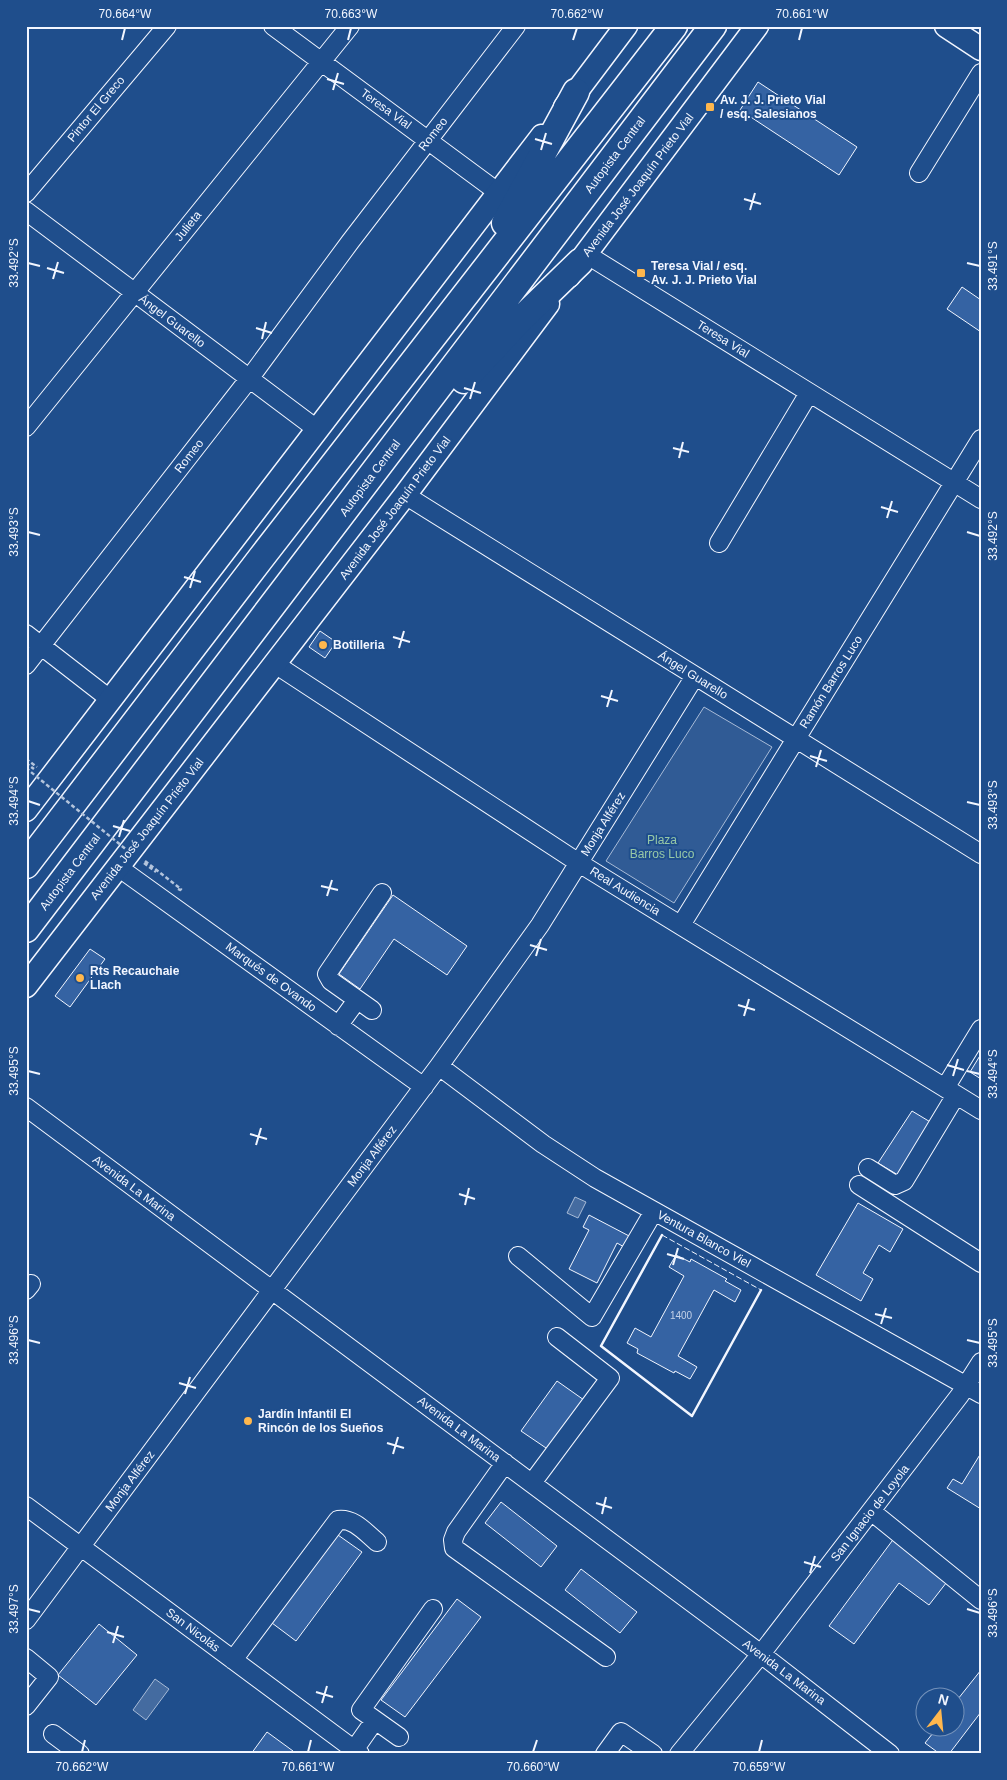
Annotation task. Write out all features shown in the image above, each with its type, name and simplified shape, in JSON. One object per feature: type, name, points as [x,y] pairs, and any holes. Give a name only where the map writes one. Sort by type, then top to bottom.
[{"type":"highway","points":[[26,865],[261,558],[674,26]]},
{"type":"highway","name":"Autopista Central","points":[[26,929],[713,26]]},
{"type":"highway","points":[[442,325],[502,229],[576,92]]},
{"type":"highway","points":[[387,456],[429,416],[519,321],[583,258]]},
{"type":"main road","points":[[26,810],[626,26]]},
{"type":"main road","name":"Avenida José Joaquín Prieto Vial","points":[[26,986],[126,861],[405,495],[757,26]]},
{"type":"main road","points":[[946,26],[981,49]]},
{"type":"street","name":"Pintor El Greco","points":[[26,193],[167,26]]},
{"type":"street","name":"Teresa Vial","points":[[273,26],[500,193]]},
{"type":"street","name":"Julieta","points":[[26,427],[350,26]]},
{"type":"street","name":"Romeo","points":[[42,646],[249,379],[350,242],[516,26]]},
{"type":"street","points":[[918,173],[981,73]]},
{"type":"street","name":"Ángel Guarello","points":[[26,211],[318,430]]},
{"type":"street","name":"Teresa Vial","points":[[583,258],[809,393],[981,499]]},
{"type":"street","points":[[719,543],[809,393]]},
{"type":"street","name":"Ramón Barros Luco","points":[[680,926],[981,439]]},
{"type":"street","name":"Ángel Guarello","points":[[405,495],[981,854]]},
{"type":"street","points":[[26,634],[111,700]]},
{"type":"street","points":[[26,665],[42,646]]},
{"type":"street","name":"Real Audiencia","points":[[275,664],[579,863],[981,1110]]},
{"type":"street","name":"Monja Alférez","points":[[26,1620],[440,1066],[540,925],[695,676]]},
{"type":"street","name":"Marqués de Ovando","points":[[126,861],[338,1026],[424,1087]]},
{"type":"street","points":[[372,1010],[331,981],[327,974],[382,894]]},
{"type":"street","points":[[338,1026],[357,1000]]},
{"type":"street","points":[[868,1168],[895,1185],[904,1181],[951,1092],[981,1029]]},
{"type":"street","name":"Ventura Blanco Viel","points":[[440,1066],[568,1161],[974,1390]]},
{"type":"street","name":"Avenida La Marina","points":[[26,1107],[761,1654],[890,1754]]},
{"type":"street","points":[[859,1185],[981,1263]]},
{"type":"street","points":[[518,1256],[592,1317],[654,1211]]},
{"type":"street","points":[[532,1483],[610,1378],[557,1337]]},
{"type":"street","name":"San Ignacio de Loyola","points":[[679,1754],[761,1654],[871,1511],[974,1390],[981,1362]]},
{"type":"street","points":[[505,1463],[456,1532],[453,1540],[454,1548],[606,1657]]},
{"type":"street","name":"San Nicolás","points":[[26,1506],[357,1752]]},
{"type":"street","points":[[871,1511],[981,1600]]},
{"type":"street","points":[[233,1660],[338,1520],[352,1521],[377,1542]]},
{"type":"street","points":[[399,1737],[361,1710],[433,1609]]},
{"type":"street","points":[[26,1658],[49,1677],[26,1706]]},
{"type":"street","points":[[357,1752],[375,1720]]},
{"type":"street","points":[[605,1754],[621,1732],[653,1754]]},
{"type":"street","points":[[54,1734],[80,1754]]},
{"type":"path","points":[[27,766],[126,861]]},
{"type":"path","points":[[141,861],[181,889],[157,870]]},
{"type":"shaded area","name":"Plaza Barros Luco","points":[[704,707],[772,747],[674,903],[606,861]]},
{"type":"shaded area","points":[[575,1197],[586,1202],[578,1218],[567,1213]]},
{"type":"shaded area","points":[[155,1679],[169,1689],[146,1720],[133,1710]]},
{"type":"building","points":[[758,82],[857,147],[839,175],[740,110]]},
{"type":"building","points":[[962,287],[981,300],[981,332],[947,309]]},
{"type":"building","name":"Botilleria","points":[[320,631],[336,642],[325,658],[309,647]]},
{"type":"building","points":[[393,895],[467,946],[447,975],[394,939],[360,989],[339,974]]},
{"type":"building","name":"Rts Recauchaie Llach","points":[[90,949],[105,959],[70,1007],[55,996]]},
{"type":"building","points":[[981,1054],[981,1079],[970,1072]]},
{"type":"building","points":[[912,1111],[932,1123],[898,1175],[878,1163]]},
{"type":"building","points":[[858,1203],[903,1229],[890,1252],[879,1245],[863,1273],[873,1279],[861,1301],[816,1275]]},
{"type":"building","points":[[589,1215],[631,1237],[626,1248],[617,1243],[597,1283],[569,1269],[589,1230],[583,1227]]},
{"type":"building","points":[[676,1255],[690,1262],[691,1259],[727,1279],[725,1281],[741,1290],[735,1302],[714,1290],[678,1356],[697,1367],[690,1379],[675,1371],[674,1373],[637,1353],[638,1349],[627,1343],[635,1328],[651,1337],[684,1276],[669,1267]]},
{"type":"building","points":[[557,1381],[584,1400],[549,1450],[521,1431]]},
{"type":"building","points":[[981,1453],[981,1509],[947,1488],[953,1479],[962,1484]]},
{"type":"building","points":[[501,1502],[557,1546],[541,1567],[485,1523]]},
{"type":"building","points":[[338,1535],[362,1552],[296,1641],[272,1623]]},
{"type":"building","points":[[895,1537],[950,1578],[929,1605],[899,1583],[854,1644],[829,1626]]},
{"type":"building","points":[[581,1569],[637,1612],[620,1633],[565,1590]]},
{"type":"building","points":[[457,1599],[481,1617],[405,1717],[381,1700]]},
{"type":"building","points":[[99,1624],[137,1655],[96,1705],[58,1675]]},
{"type":"building","points":[[981,1670],[981,1712],[964,1734],[964,1691]]},
{"type":"building","points":[[267,1732],[293,1751],[291,1754],[251,1754]]},
{"type":"building","points":[[929,1738],[961,1738],[949,1754],[940,1754],[925,1743]]},
{"type":"fence","points":[[662,1235],[761,1290]]},
{"type":"wall","points":[[662,1235],[601,1346],[692,1416],[761,1290]]},
{"type":"place","name":"Av. J. J. Prieto Vial / esq. Salesianos","points":[[710,107]]},
{"type":"place","name":"Teresa Vial / esq. Av. J. J. Prieto Vial","points":[[641,273]]},
{"type":"place","name":"Botilleria","points":[[323,645]]},
{"type":"place","name":"Rts Recauchaie Llach","points":[[80,978]]},
{"type":"place","name":"Jardín Infantil El Rincón de los Sueños","points":[[248,1421]]}]
